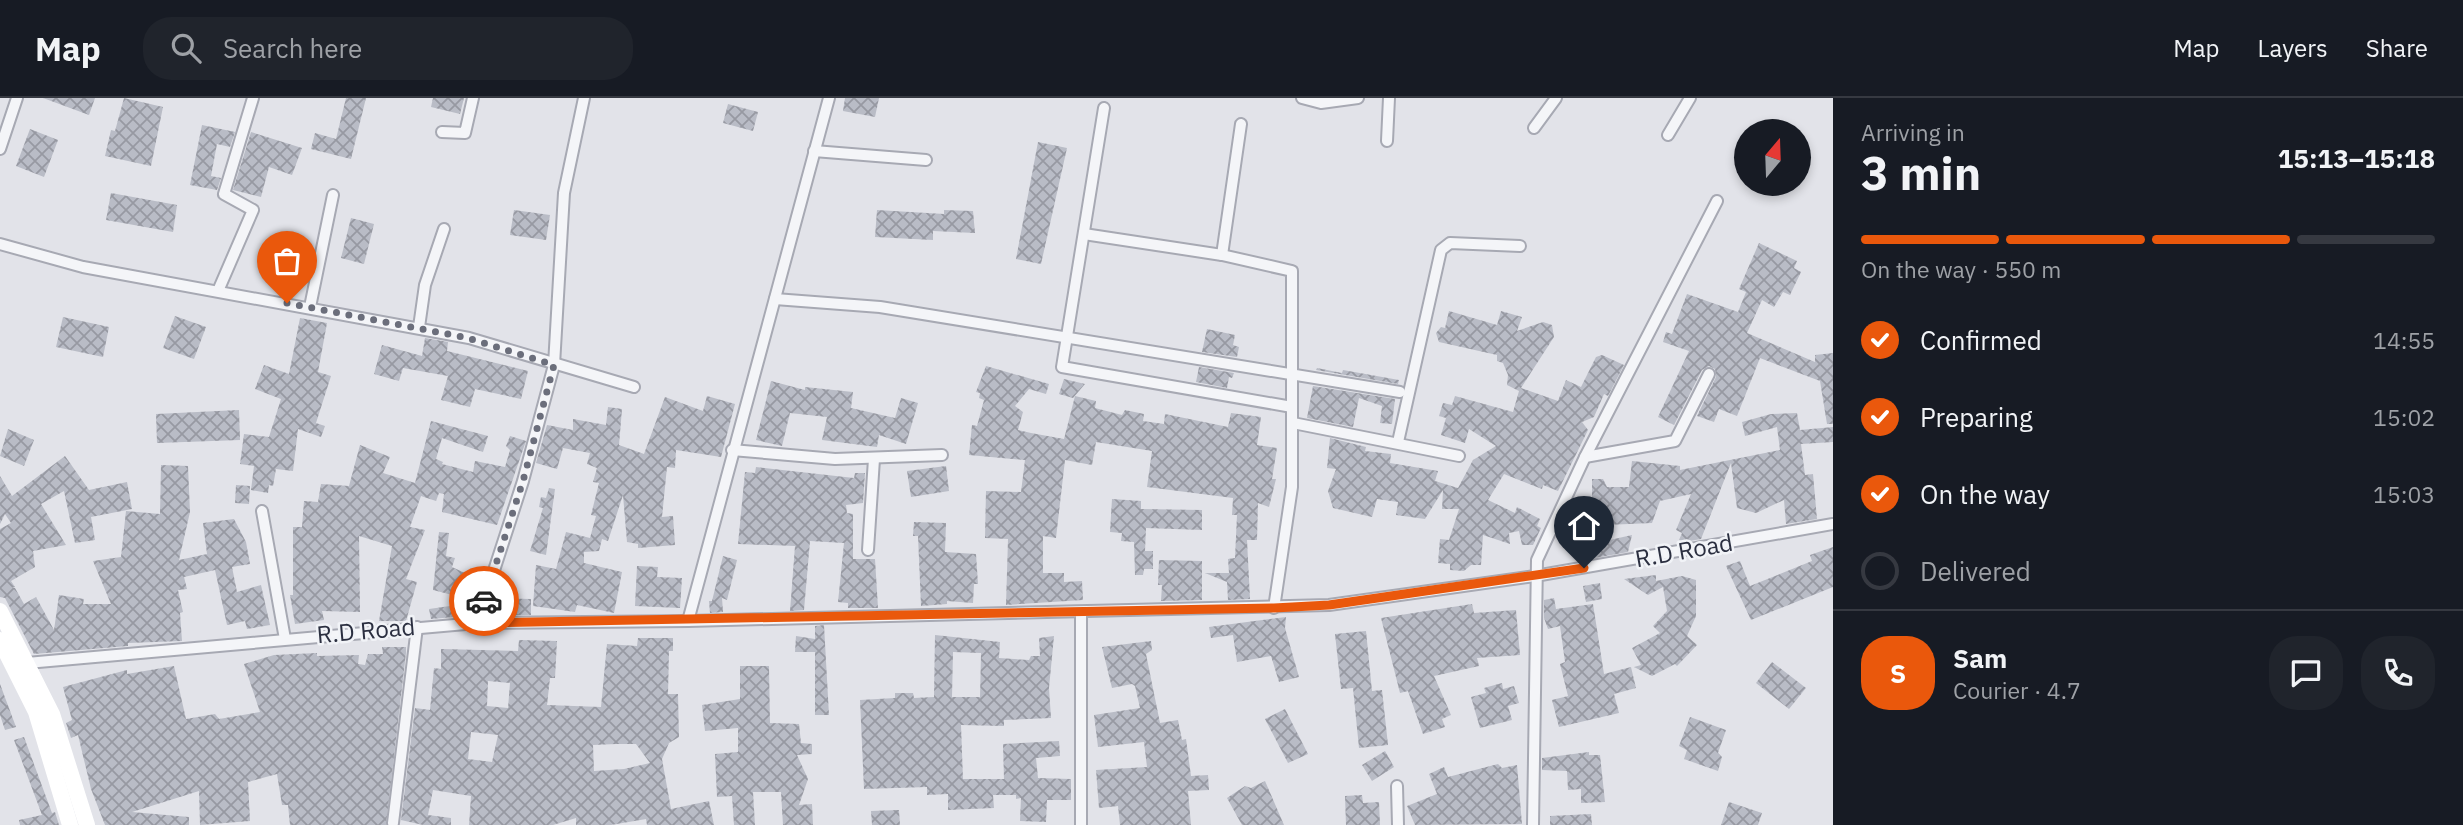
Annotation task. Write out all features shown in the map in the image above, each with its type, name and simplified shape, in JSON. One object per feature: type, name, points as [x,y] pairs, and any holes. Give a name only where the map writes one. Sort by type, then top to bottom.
[{"type":"main road","points":[[0,611],[55,722],[87,825]]},
{"type":"main road","points":[[0,640],[36,712],[70,825]]},
{"type":"street","points":[[0,149],[17,98]]},
{"type":"street","points":[[218,290],[253,210],[224,194],[253,98]]},
{"type":"street","points":[[442,132],[466,132],[473,98]]},
{"type":"street","points":[[477,623],[523,481],[554,365],[564,193],[584,98]]},
{"type":"street","points":[[688,621],[829,98]]},
{"type":"street","points":[[1302,98],[1321,103],[1358,98]]},
{"type":"street","points":[[1387,141],[1389,98]]},
{"type":"street","points":[[1534,128],[1556,98]]},
{"type":"street","points":[[1668,135],[1690,98]]},
{"type":"street","points":[[1104,108],[1062,367],[1292,407]]},
{"type":"street","points":[[1222,256],[1241,124]]},
{"type":"street","points":[[814,151],[926,160]]},
{"type":"street","points":[[310,307],[333,195]]},
{"type":"street","points":[[1533,825],[1535,576],[1546,538],[1717,201]]},
{"type":"street","points":[[419,327],[425,285],[444,229]]},
{"type":"street","points":[[1084,234],[1222,256],[1292,271],[1292,487],[1274,608]]},
{"type":"street","points":[[1398,442],[1441,250],[1450,243],[1520,246]]},
{"type":"street","points":[[0,244],[71,264],[419,327],[494,345],[634,387]]},
{"type":"street","points":[[775,299],[880,307],[1400,392]]},
{"type":"street","points":[[1585,457],[1675,441],[1709,374]]},
{"type":"street","points":[[1293,423],[1460,456]]},
{"type":"street","points":[[732,450],[874,459],[942,454]]},
{"type":"street","points":[[868,550],[874,459]]},
{"type":"street","points":[[262,511],[285,639]]},
{"type":"street","name":"R.D Road","points":[[27,663],[417,626],[477,623],[688,621],[1329,605],[1535,576],[1833,524]]},
{"type":"street","points":[[1081,612],[1082,825]]},
{"type":"street","points":[[393,822],[417,626]]},
{"type":"street","points":[[1397,786],[1398,825]]},
{"type":"building","points":[[43,98],[95,98],[89,115]]},
{"type":"building","points":[[124,98],[163,107],[151,166],[105,156],[111,130],[115,131]]},
{"type":"building","points":[[346,98],[366,98],[351,159],[311,149],[315,133],[336,139]]},
{"type":"building","points":[[433,98],[464,98],[460,114],[431,107]]},
{"type":"building","points":[[845,98],[879,98],[875,117],[843,111]]},
{"type":"building","points":[[728,104],[758,112],[753,131],[723,123]]},
{"type":"building","points":[[202,125],[235,132],[230,147],[217,144],[211,176],[221,178],[217,190],[190,185]]},
{"type":"building","points":[[30,129],[58,140],[44,177],[16,166]]},
{"type":"building","points":[[251,132],[302,148],[292,175],[269,167],[261,197],[233,190]]},
{"type":"building","points":[[1038,142],[1067,148],[1041,264],[1016,259]]},
{"type":"building","points":[[111,193],[177,205],[173,232],[106,220]]},
{"type":"building","points":[[514,210],[550,215],[546,240],[510,235]]},
{"type":"building","points":[[877,210],[944,214],[944,210],[973,211],[975,233],[933,231],[933,240],[875,237]]},
{"type":"building","points":[[351,218],[374,224],[364,264],[341,258]]},
{"type":"building","points":[[1759,243],[1797,261],[1794,268],[1801,272],[1790,295],[1783,292],[1774,307],[1762,300],[1747,333],[1815,362],[1815,355],[1833,353],[1833,424],[1827,424],[1820,381],[1760,358],[1737,416],[1719,409],[1714,422],[1697,416],[1716,377],[1715,369],[1709,366],[1702,370],[1674,425],[1658,417],[1689,351],[1663,342],[1666,332],[1672,334],[1687,294],[1738,312],[1746,292],[1739,289]]},
{"type":"building","points":[[1449,311],[1497,325],[1501,311],[1522,317],[1517,331],[1543,322],[1552,325],[1554,337],[1521,388],[1558,401],[1566,380],[1581,387],[1596,357],[1602,355],[1624,365],[1608,396],[1604,394],[1594,417],[1582,422],[1588,430],[1558,491],[1543,485],[1542,489],[1504,474],[1488,500],[1515,513],[1517,507],[1540,519],[1537,526],[1541,528],[1533,545],[1522,545],[1519,531],[1509,533],[1510,544],[1483,535],[1481,565],[1471,565],[1464,571],[1450,570],[1450,564],[1438,563],[1440,539],[1449,540],[1459,509],[1442,509],[1443,490],[1425,519],[1396,515],[1398,502],[1377,499],[1372,517],[1333,508],[1328,491],[1336,469],[1327,468],[1330,438],[1366,447],[1365,451],[1391,454],[1390,463],[1438,471],[1435,481],[1458,488],[1473,460],[1496,446],[1469,429],[1465,443],[1441,435],[1446,418],[1439,416],[1443,403],[1452,405],[1455,396],[1513,412],[1519,391],[1507,385],[1508,375],[1503,363],[1497,361],[1497,355],[1439,342],[1436,333],[1441,327],[1445,328]]},
{"type":"building","points":[[175,316],[206,327],[194,359],[163,348]]},
{"type":"building","points":[[63,317],[109,327],[103,357],[56,347]]},
{"type":"building","points":[[300,318],[327,323],[318,372],[331,376],[316,423],[325,426],[321,437],[298,429],[293,471],[276,469],[273,486],[269,485],[268,493],[251,490],[254,466],[240,464],[244,434],[269,437],[281,399],[255,389],[264,365],[289,374]]},
{"type":"building","points":[[1207,329],[1235,335],[1233,345],[1239,347],[1237,357],[1202,352]]},
{"type":"building","points":[[425,338],[448,342],[447,351],[528,371],[521,399],[475,389],[470,407],[441,400],[448,376],[403,368],[399,381],[374,374],[382,345],[422,356]]},
{"type":"building","points":[[986,366],[1049,384],[1046,394],[1029,389],[1015,406],[1023,412],[1018,430],[1031,433],[1064,439],[1075,396],[1096,401],[1095,408],[1122,415],[1125,410],[1144,414],[1143,421],[1164,424],[1165,414],[1228,427],[1231,413],[1261,417],[1257,445],[1277,448],[1272,479],[1276,479],[1269,507],[1258,503],[1257,540],[1247,540],[1250,599],[1228,600],[1227,582],[1205,573],[1229,573],[1228,559],[1235,558],[1237,515],[1232,515],[1233,498],[1147,487],[1152,451],[1096,442],[1092,465],[1065,460],[1056,538],[1043,536],[1043,573],[1064,573],[1064,582],[1082,581],[1083,600],[1006,605],[1008,539],[985,538],[986,491],[1021,492],[1025,460],[969,455],[972,425],[977,426],[984,400],[979,398],[980,393],[976,392]]},
{"type":"building","points":[[1199,367],[1234,373],[1232,378],[1229,377],[1227,388],[1196,382]]},
{"type":"building","points":[[1317,368],[1399,380],[1398,384],[1316,370]]},
{"type":"building","points":[[1064,379],[1085,384],[1073,398],[1059,394]]},
{"type":"building","points":[[771,381],[805,390],[805,387],[853,392],[851,408],[895,418],[901,398],[918,403],[906,444],[879,435],[877,447],[822,440],[827,417],[790,413],[782,446],[756,440]]},
{"type":"building","points":[[1313,386],[1395,399],[1392,424],[1380,423],[1382,406],[1359,398],[1353,427],[1307,418]]},
{"type":"building","points":[[707,396],[735,404],[721,457],[676,450],[675,468],[667,467],[662,517],[673,516],[675,545],[638,548],[638,544],[627,542],[623,495],[608,541],[602,539],[599,551],[584,552],[584,563],[622,572],[614,613],[577,605],[575,612],[533,606],[536,565],[556,569],[566,532],[590,538],[596,516],[591,515],[599,483],[593,482],[597,468],[587,464],[590,453],[563,448],[557,469],[536,463],[547,425],[573,430],[573,419],[606,425],[608,407],[622,409],[619,445],[644,454],[665,397],[703,411]]},
{"type":"building","points":[[239,410],[240,440],[157,443],[156,414]]},
{"type":"building","points":[[1797,413],[1800,430],[1833,427],[1833,442],[1801,444],[1805,475],[1813,474],[1817,519],[1786,524],[1784,500],[1756,513],[1737,508],[1731,463],[1701,539],[1684,542],[1679,540],[1682,533],[1676,530],[1691,494],[1660,501],[1652,523],[1583,526],[1582,508],[1592,507],[1592,479],[1603,479],[1607,487],[1629,487],[1632,461],[1680,466],[1680,470],[1780,450],[1777,427],[1745,436],[1742,422],[1771,414]]},
{"type":"building","points":[[431,421],[488,436],[483,452],[442,438],[436,459],[443,462],[442,464],[473,472],[475,461],[505,467],[510,450],[506,446],[510,436],[526,441],[497,525],[442,512],[444,494],[439,493],[436,501],[421,496],[410,527],[425,530],[406,579],[417,582],[406,621],[379,621],[392,546],[359,536],[360,612],[322,611],[324,620],[295,624],[290,595],[293,595],[293,527],[302,527],[304,501],[318,502],[321,484],[349,486],[360,445],[390,457],[383,473],[415,483]]},
{"type":"building","points":[[8,429],[34,440],[24,466],[0,456]]},
{"type":"building","points":[[65,456],[89,490],[127,482],[132,509],[91,517],[95,540],[75,543],[64,491],[41,504],[66,545],[33,551],[35,567],[11,581],[15,587],[12,588],[15,588],[24,604],[36,597],[54,630],[59,595],[84,599],[83,604],[111,604],[93,561],[121,557],[126,511],[160,514],[161,465],[188,466],[190,512],[179,560],[207,554],[203,523],[234,519],[246,542],[250,564],[232,567],[237,592],[261,585],[270,625],[247,629],[245,621],[227,625],[215,570],[184,577],[187,589],[178,590],[183,612],[180,613],[182,641],[128,643],[128,646],[34,654],[5,598],[0,597],[0,529],[11,523],[5,514],[0,524],[0,476],[12,496]]},
{"type":"building","points":[[946,466],[949,491],[911,497],[907,471]]},
{"type":"building","points":[[756,467],[854,478],[855,473],[865,473],[863,503],[846,505],[847,513],[853,514],[853,559],[875,559],[878,608],[848,608],[848,603],[838,602],[844,543],[810,541],[804,610],[790,611],[795,546],[738,544],[745,472],[755,473]]},
{"type":"building","points":[[236,485],[250,486],[249,504],[235,503]]},
{"type":"building","points":[[549,488],[555,489],[546,555],[530,551],[543,508],[539,507],[541,497],[546,498]]},
{"type":"building","points":[[1112,499],[1141,501],[1141,509],[1202,510],[1202,530],[1146,528],[1145,551],[1153,551],[1153,569],[1144,569],[1143,575],[1135,575],[1134,542],[1121,541],[1122,533],[1110,532]]},
{"type":"building","points":[[914,522],[946,523],[945,552],[976,554],[978,584],[974,584],[973,603],[947,601],[947,604],[921,606],[918,536],[913,536]]},
{"type":"building","points":[[439,532],[449,533],[446,556],[455,558],[452,567],[465,573],[460,597],[433,590]]},
{"type":"building","points":[[1632,535],[1628,552],[1589,559],[1583,546]]},
{"type":"building","points":[[1833,547],[1833,587],[1751,620],[1726,566],[1740,561],[1750,586],[1812,561],[1810,555]]},
{"type":"building","points":[[723,556],[737,560],[727,600],[722,598],[723,612],[710,613],[709,601],[712,601]]},
{"type":"building","points":[[1159,560],[1202,561],[1202,600],[1161,601],[1162,585],[1158,585]]},
{"type":"building","points":[[637,566],[658,567],[657,577],[682,578],[680,608],[635,606]]},
{"type":"building","points":[[1656,575],[1656,581],[1682,576],[1696,580],[1696,616],[1687,636],[1697,645],[1677,666],[1675,664],[1652,676],[1634,667],[1641,665],[1632,648],[1660,633],[1653,626],[1667,611],[1663,587],[1648,595],[1624,579]]},
{"type":"building","points":[[1600,583],[1602,599],[1586,602],[1583,586]]},
{"type":"building","points":[[493,598],[531,599],[531,615],[492,615]]},
{"type":"building","points":[[1554,598],[1556,609],[1593,604],[1604,674],[1631,667],[1636,688],[1614,694],[1619,713],[1559,727],[1552,700],[1568,696],[1560,664],[1565,662],[1560,626],[1548,629],[1544,618],[1544,600]]},
{"type":"building","points":[[464,604],[466,616],[431,619],[429,609]]},
{"type":"building","points":[[1472,604],[1474,613],[1516,610],[1520,655],[1477,658],[1479,666],[1434,676],[1451,715],[1442,719],[1445,727],[1423,734],[1408,691],[1400,693],[1381,618]]},
{"type":"building","points":[[1286,617],[1285,628],[1299,677],[1279,682],[1271,656],[1237,662],[1233,635],[1211,638],[1209,627]]},
{"type":"building","points":[[824,625],[829,715],[815,715],[815,652],[795,652],[796,636],[815,639],[815,626]]},
{"type":"building","points":[[1366,631],[1372,691],[1382,690],[1388,745],[1359,748],[1353,688],[1341,689],[1335,634]]},
{"type":"building","points":[[935,635],[1000,642],[999,658],[1029,660],[1031,656],[1040,656],[1039,638],[1054,636],[1049,688],[1051,718],[1004,720],[1004,726],[961,725],[963,779],[1004,779],[1003,744],[1059,741],[1060,756],[1036,758],[1038,778],[1071,779],[1071,800],[1047,800],[1046,822],[1020,821],[1021,798],[1016,799],[1016,795],[993,795],[994,808],[948,810],[948,794],[927,795],[927,787],[864,789],[860,700],[895,698],[895,693],[913,693],[914,698],[934,697]],"holes":[[[953,652],[981,653],[980,697],[952,697]]]},
{"type":"building","points":[[638,638],[673,638],[673,651],[669,651],[668,694],[678,694],[679,737],[669,743],[662,759],[671,809],[709,801],[714,825],[647,825],[646,819],[611,825],[576,825],[576,818],[553,825],[469,825],[471,796],[433,790],[428,815],[451,818],[451,825],[423,825],[401,820],[415,708],[430,710],[434,668],[441,669],[441,649],[518,651],[519,640],[557,641],[555,678],[550,678],[547,705],[601,707],[607,644],[637,646]],"holes":[[[488,681],[510,683],[508,708],[487,706]],[[471,732],[498,735],[492,762],[468,759]],[[636,744],[650,763],[624,769],[594,771],[593,745]]]},
{"type":"building","points":[[1151,641],[1152,650],[1146,654],[1160,723],[1178,720],[1182,740],[1186,739],[1191,776],[1208,775],[1209,790],[1188,791],[1191,825],[1120,825],[1118,806],[1099,808],[1096,770],[1147,767],[1144,742],[1098,747],[1094,715],[1140,708],[1135,686],[1132,684],[1112,688],[1102,647]]},
{"type":"building","points":[[382,647],[406,647],[386,825],[290,825],[288,805],[282,805],[277,774],[248,782],[250,821],[200,825],[199,791],[132,812],[189,817],[189,825],[105,825],[91,789],[78,735],[71,738],[66,723],[72,720],[63,687],[127,670],[127,674],[174,666],[186,719],[215,714],[219,719],[260,712],[244,664],[274,655],[317,653],[317,656],[359,655],[358,664],[365,665],[368,654],[383,654]]},
{"type":"building","points":[[1772,662],[1806,688],[1789,709],[1756,683]]},
{"type":"building","points":[[740,666],[769,666],[770,723],[799,724],[801,743],[812,744],[812,754],[797,755],[808,779],[799,805],[812,804],[813,825],[783,825],[781,792],[753,792],[755,825],[734,825],[732,796],[717,797],[715,754],[738,752],[738,728],[705,731],[702,705],[740,699]]},
{"type":"building","points":[[1502,683],[1503,689],[1514,686],[1519,703],[1508,706],[1512,720],[1480,728],[1471,697],[1486,693],[1484,688]]},
{"type":"building","points":[[0,684],[16,727],[5,730],[0,715]]},
{"type":"building","points":[[1285,709],[1308,754],[1288,763],[1265,719]]},
{"type":"building","points":[[1690,717],[1726,730],[1718,753],[1722,757],[1718,771],[1684,759],[1687,750],[1679,746]]},
{"type":"building","points":[[24,737],[59,825],[20,825],[19,820],[42,815],[14,740]]},
{"type":"building","points":[[1385,751],[1394,767],[1372,781],[1362,765]]},
{"type":"building","points":[[1589,752],[1589,755],[1600,755],[1605,802],[1581,803],[1581,789],[1568,790],[1567,771],[1542,770],[1542,758]]},
{"type":"building","points":[[1498,764],[1502,768],[1517,765],[1522,824],[1415,825],[1407,806],[1437,794],[1429,774],[1444,767],[1448,777]]},
{"type":"building","points":[[1265,781],[1284,825],[1242,825],[1227,798],[1245,786],[1251,788]]},
{"type":"building","points":[[1362,795],[1363,803],[1379,802],[1380,825],[1346,825],[1345,796]]},
{"type":"building","points":[[1729,802],[1762,813],[1758,825],[1721,825]]},
{"type":"building","points":[[899,810],[900,825],[872,825],[871,811]]},
{"type":"building","points":[[1591,814],[1592,825],[1550,825],[1550,816]]},
{"type":"way so far","points":[[287,303],[468,338],[554,365],[523,481],[484,601]]},
{"type":"route","points":[[484,601],[477,623],[606,623],[1274,608],[1329,605],[1584,568]]}]
